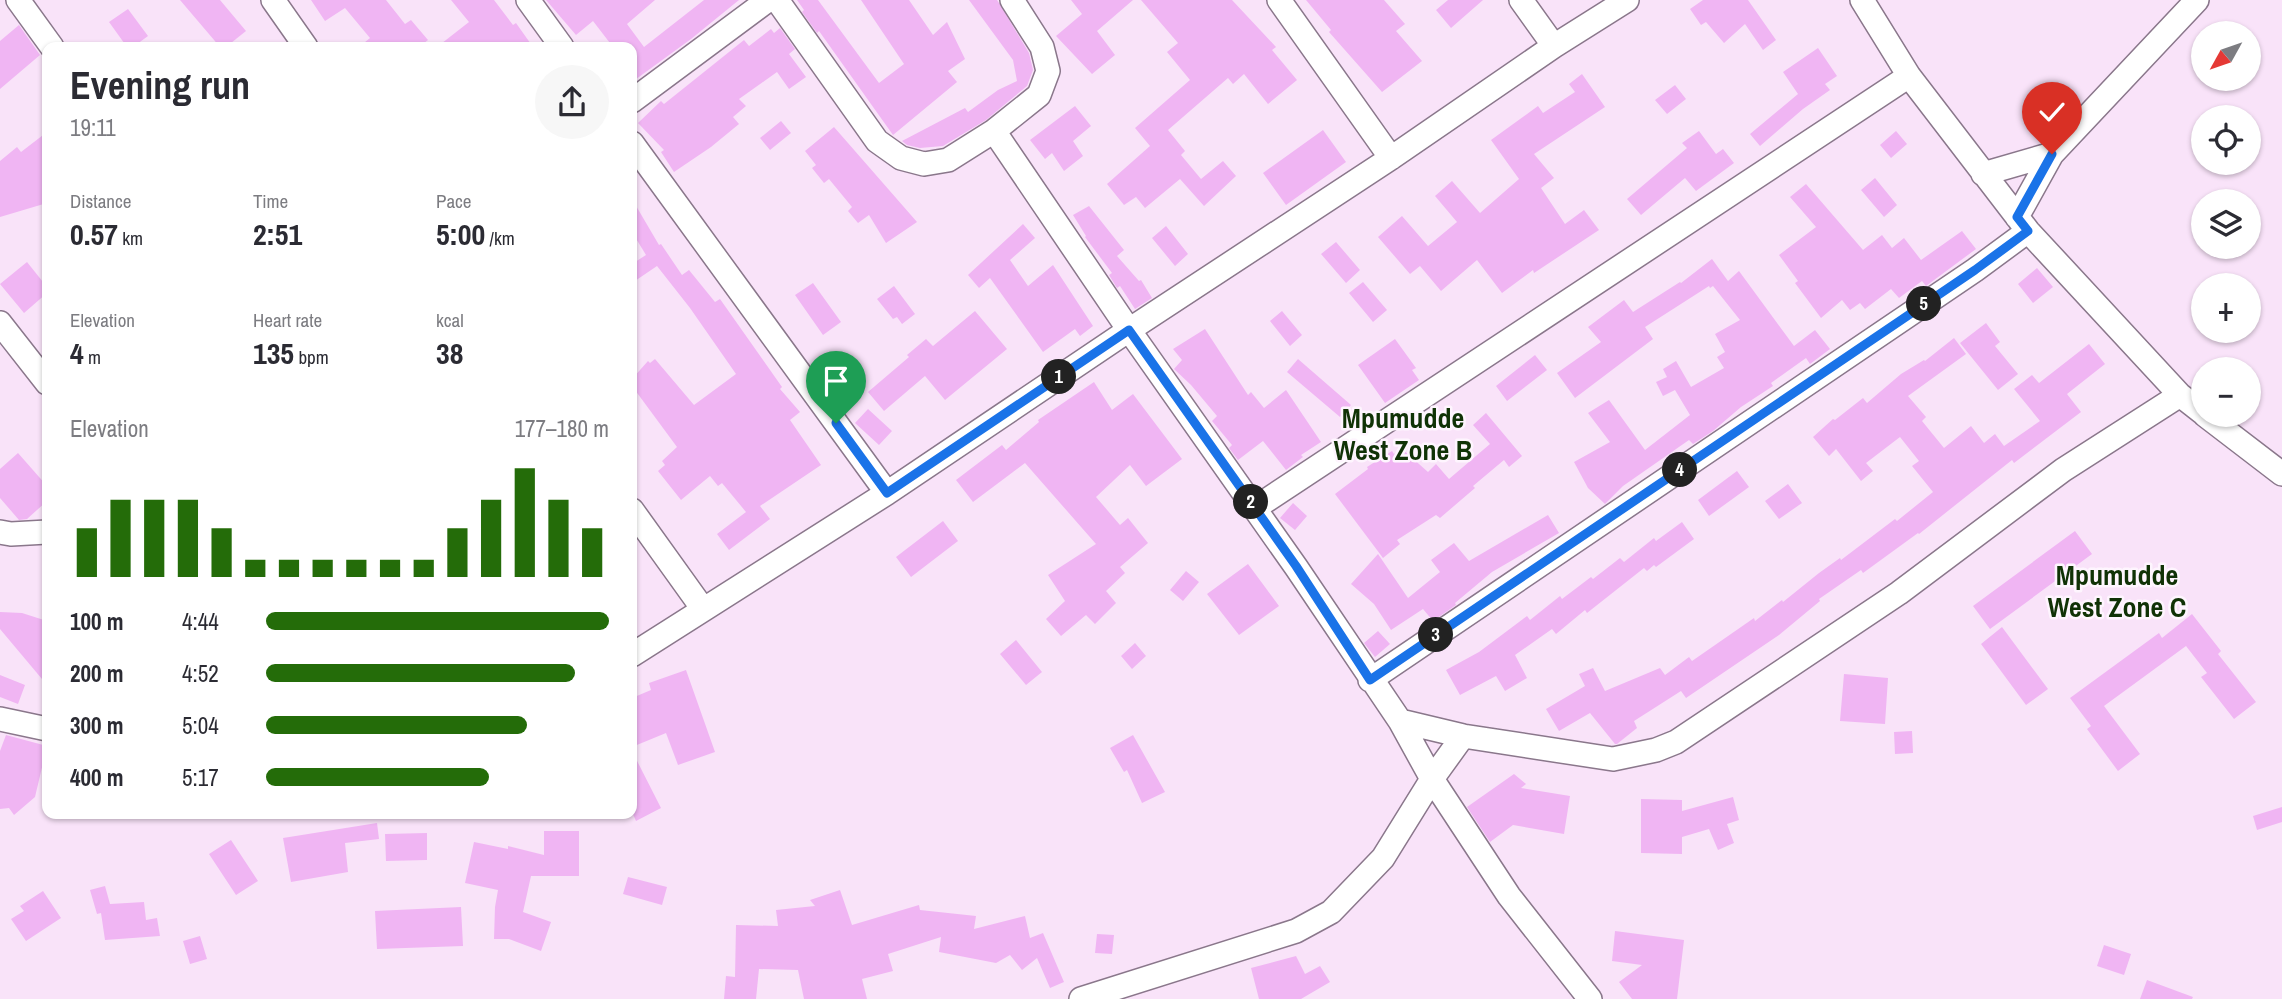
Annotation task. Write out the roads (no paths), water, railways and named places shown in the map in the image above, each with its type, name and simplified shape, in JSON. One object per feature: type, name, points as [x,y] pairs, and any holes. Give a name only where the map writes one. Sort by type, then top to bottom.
[{"type":"street","points":[[18,0],[48,42]]},
{"type":"street","points":[[274,0],[303,42]]},
{"type":"street","points":[[528,0],[558,42]]},
{"type":"street","points":[[637,97],[768,0]]},
{"type":"street","points":[[777,0],[877,141],[901,158],[924,164],[948,160],[994,131],[1039,95],[1048,71],[1042,47],[1012,0]]},
{"type":"street","points":[[1279,0],[1391,158]]},
{"type":"street","points":[[1521,0],[1554,46]]},
{"type":"street","points":[[637,652],[887,493],[1391,158],[1554,46],[1627,0]]},
{"type":"street","points":[[1861,0],[1909,76],[2022,224],[2191,404]]},
{"type":"street","points":[[1370,680],[1975,270],[2022,224],[2052,154],[2197,0]]},
{"type":"street","points":[[1255,508],[1909,76]]},
{"type":"street","points":[[994,131],[1399,721],[1432,779],[1508,895],[1590,999]]},
{"type":"street","points":[[637,150],[887,493]]},
{"type":"street","points":[[1983,174],[2052,154]]},
{"type":"street","points":[[0,323],[42,377]]},
{"type":"street","points":[[1399,721],[1463,736],[1613,760],[1656,750],[1676,742],[1899,593],[2063,470],[2180,395]]},
{"type":"street","points":[[2221,427],[2282,474]]},
{"type":"street","points":[[637,517],[703,609]]},
{"type":"street","points":[[0,532],[42,532]]},
{"type":"street","points":[[0,719],[42,728]]},
{"type":"street","points":[[1080,999],[1296,931],[1331,912],[1383,858],[1432,779],[1463,736]]},
{"type":"district","name":"Mpumudde West Zone B","points":[[1403,434]]},
{"type":"district","name":"Mpumudde West Zone C","points":[[2117,591]]}]
